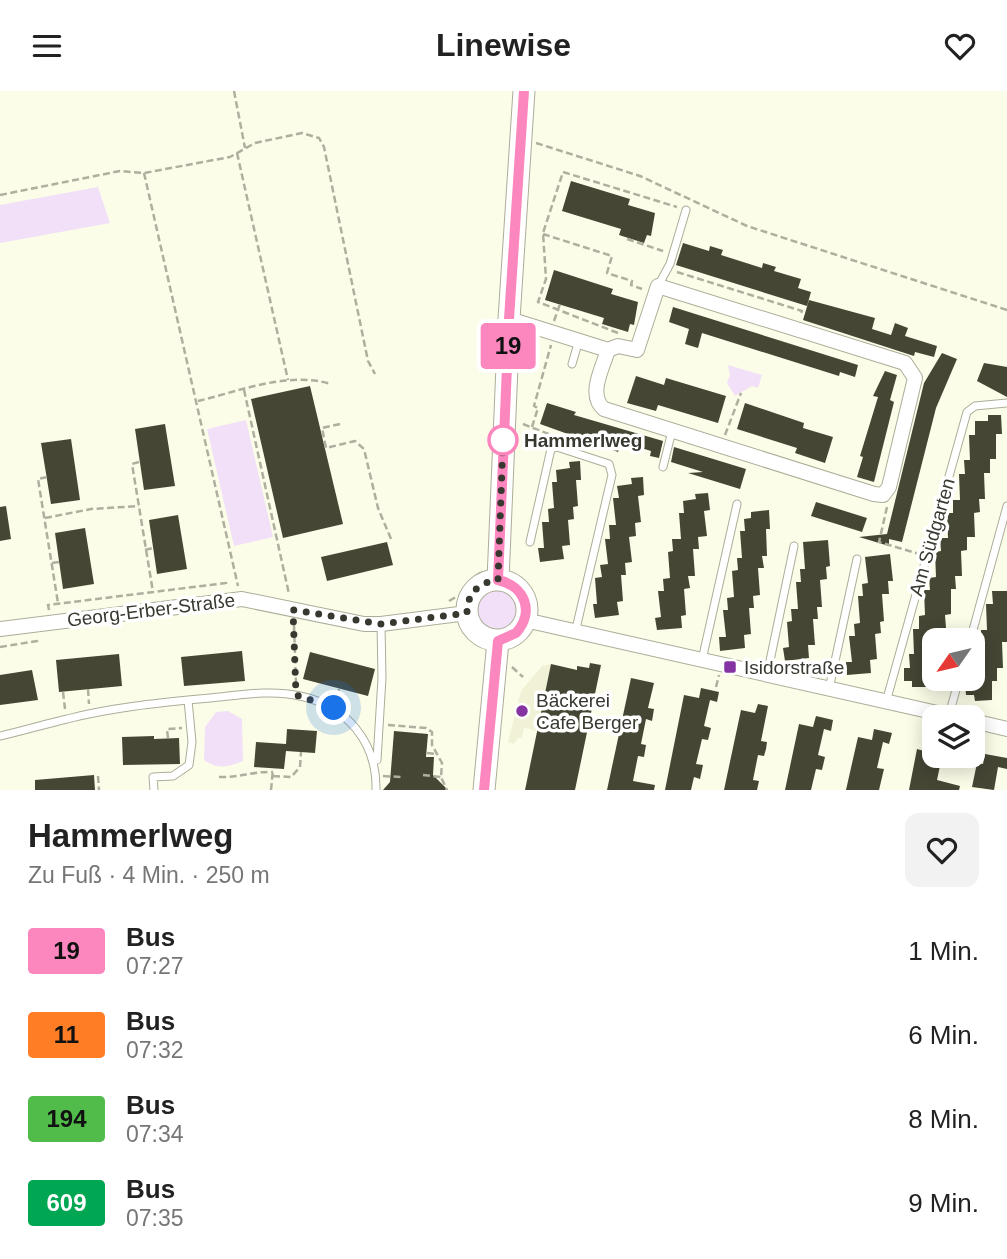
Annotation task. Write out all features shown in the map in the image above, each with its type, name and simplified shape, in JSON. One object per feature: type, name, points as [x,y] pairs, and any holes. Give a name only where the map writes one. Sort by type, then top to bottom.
[{"type":"street","points":[[498,580],[509,319],[524,91]]},
{"type":"street","points":[[509,319],[608,349],[618,346],[637,350],[657,290],[905,363],[914,372],[915,383],[889,487],[883,495],[600,407],[595,393],[608,349]]},
{"type":"street","points":[[498,580],[512,585],[524,597],[525,620],[516,633],[498,641],[482,637],[475,631],[467,613],[473,591],[485,583],[498,580]]},
{"type":"street","name":"Georg-Erber-Straße","points":[[0,629],[235,596],[293,610],[381,624],[467,613]]},
{"type":"street","points":[[525,620],[922,710]]},
{"type":"street","points":[[484,790],[498,641]]},
{"type":"street","points":[[985,724],[1007,729]]},
{"type":"lane","points":[[657,290],[673,255],[686,210]]},
{"type":"lane","points":[[572,365],[579,341]]},
{"type":"lane","name":"Am Südgarten","points":[[886,702],[967,412],[975,405],[1007,403]]},
{"type":"lane","points":[[663,467],[672,431]]},
{"type":"lane","points":[[530,542],[551,449],[557,447],[609,464],[612,475],[575,633]]},
{"type":"lane","points":[[702,661],[737,504]]},
{"type":"lane","points":[[974,628],[1007,506]]},
{"type":"lane","points":[[766,676],[794,546]]},
{"type":"lane","points":[[829,690],[857,559]]},
{"type":"lane","points":[[376,790],[382,678],[381,624]]},
{"type":"lane","points":[[0,736],[90,714],[188,700],[275,693],[296,695],[334,708],[356,726],[373,757],[376,775]]},
{"type":"lane","points":[[154,790],[153,777],[173,776],[189,765],[191,727],[188,700]]},
{"type":"path","points":[[234,91],[245,148]]},
{"type":"path","points":[[0,195],[120,171],[144,173],[237,153],[245,148],[302,133],[319,138],[324,147],[368,361],[375,374]]},
{"type":"path","points":[[520,137],[640,176],[747,226],[1007,310]]},
{"type":"path","points":[[237,153],[288,380]]},
{"type":"path","points":[[621,334],[538,302],[546,279],[543,233],[563,171],[686,210]]},
{"type":"path","points":[[144,173],[197,401],[235,596]]},
{"type":"path","points":[[584,185],[586,179]]},
{"type":"path","points":[[615,195],[617,188]]},
{"type":"path","points":[[543,233],[612,255],[607,273],[657,290]]},
{"type":"path","points":[[626,239],[673,255]]},
{"type":"path","points":[[667,269],[802,311],[796,330]]},
{"type":"path","points":[[587,321],[589,313]]},
{"type":"path","points":[[532,427],[538,408],[534,406],[553,341],[548,340]]},
{"type":"path","points":[[197,401],[288,380],[312,378],[331,384]]},
{"type":"path","points":[[244,390],[293,610],[296,695]]},
{"type":"path","points":[[724,438],[741,393]]},
{"type":"path","points":[[340,424],[322,428],[326,448],[355,441],[364,449],[378,508],[391,539]]},
{"type":"path","points":[[552,436],[554,429]]},
{"type":"path","points":[[139,462],[132,464],[153,592]]},
{"type":"path","points":[[47,477],[38,479],[44,531],[58,604]]},
{"type":"path","points":[[883,495],[888,503],[879,541],[927,556]]},
{"type":"path","points":[[133,502],[138,504]]},
{"type":"path","points":[[43,516],[138,504]]},
{"type":"path","points":[[135,518],[140,517]]},
{"type":"path","points":[[145,550],[153,548]]},
{"type":"path","points":[[51,563],[59,562]]},
{"type":"path","points":[[49,613],[48,605],[226,583],[235,596]]},
{"type":"path","points":[[147,587],[152,586]]},
{"type":"path","points":[[509,664],[523,677]]},
{"type":"path","points":[[716,687],[719,672]]},
{"type":"path","points":[[88,689],[90,714]]},
{"type":"path","points":[[63,691],[66,719]]},
{"type":"path","points":[[378,724],[429,729],[442,764],[441,777],[447,790]]},
{"type":"path","points":[[169,738],[167,729],[191,727]]},
{"type":"path","points":[[219,777],[235,778],[252,771],[273,772],[291,777],[300,767],[301,752]]},
{"type":"path","points":[[426,753],[437,754]]},
{"type":"path","points":[[271,790],[273,772]]},
{"type":"path","points":[[376,775],[401,777]]},
{"type":"path","points":[[423,775],[441,777]]},
{"type":"path","points":[[98,776],[99,790]]},
{"type":"shaded area","points":[[98,187],[110,223],[0,243],[0,205]]},
{"type":"shaded area","points":[[728,365],[762,375],[758,388],[752,386],[735,396],[727,383],[730,375]]},
{"type":"shaded area","points":[[246,420],[273,537],[234,546],[207,429]]},
{"type":"shaded area","points":[[497,591],[511,596],[516,610],[511,624],[497,629],[483,624],[478,610],[483,596]]},
{"type":"shaded area","points":[[551,664],[537,731],[524,728],[522,738],[518,738],[514,744],[508,742],[521,691],[542,666]]},
{"type":"shaded area","points":[[228,711],[242,719],[243,761],[219,766],[204,760],[205,727],[216,712]]},
{"type":"building","points":[[571,181],[630,199],[628,205],[655,213],[651,236],[647,235],[644,243],[619,235],[621,229],[562,211]]},
{"type":"building","points":[[683,243],[709,251],[710,246],[723,250],[721,255],[762,268],[763,263],[776,267],[774,271],[801,279],[798,288],[811,292],[807,306],[676,265]]},
{"type":"building","points":[[554,270],[613,289],[611,294],[638,302],[634,325],[630,324],[628,332],[602,324],[604,318],[545,300]]},
{"type":"building","points":[[809,300],[875,318],[872,329],[891,335],[895,323],[908,328],[905,336],[937,346],[934,357],[915,352],[914,356],[803,320]]},
{"type":"building","points":[[673,307],[858,365],[855,377],[840,372],[839,376],[702,333],[698,348],[685,344],[689,329],[669,322]]},
{"type":"building","points":[[942,353],[957,359],[936,408],[902,542],[889,539],[889,546],[859,537],[887,534],[924,383]]},
{"type":"building","points":[[984,363],[1007,367],[1007,397],[977,381]]},
{"type":"building","points":[[885,371],[897,375],[890,400],[894,402],[874,482],[857,477],[863,457],[860,456],[878,397],[873,396]]},
{"type":"building","points":[[636,376],[664,385],[666,378],[726,396],[718,423],[658,405],[656,411],[627,403]]},
{"type":"building","points":[[310,386],[343,524],[283,538],[251,399]]},
{"type":"building","points":[[547,403],[576,412],[574,415],[663,441],[659,458],[650,456],[651,451],[621,442],[618,452],[540,424]]},
{"type":"building","points":[[745,403],[804,423],[803,428],[833,437],[825,463],[795,453],[797,448],[737,429]]},
{"type":"building","points":[[988,415],[1001,415],[1002,434],[996,434],[996,459],[990,459],[990,473],[984,473],[985,499],[979,499],[980,512],[974,513],[975,537],[967,537],[967,550],[961,551],[962,576],[955,576],[956,589],[951,589],[951,614],[945,615],[946,628],[922,628],[922,687],[912,687],[912,681],[904,681],[904,668],[910,668],[909,654],[914,654],[913,629],[919,629],[919,616],[925,615],[924,590],[930,590],[929,578],[936,577],[935,552],[941,551],[940,538],[948,538],[947,513],[953,513],[953,500],[960,500],[959,474],[965,474],[964,460],[970,460],[969,435],[975,435],[975,421],[988,421]]},
{"type":"building","points":[[165,424],[175,486],[144,490],[135,429]]},
{"type":"building","points":[[71,439],[80,500],[51,504],[41,443]]},
{"type":"building","points":[[674,447],[746,469],[740,489],[688,473],[703,472],[671,462]]},
{"type":"building","points":[[580,461],[581,480],[576,480],[578,506],[573,507],[574,519],[568,520],[570,545],[562,546],[564,559],[540,562],[538,548],[544,548],[542,522],[549,522],[548,509],[554,508],[552,482],[557,482],[556,470],[570,468],[569,462]]},
{"type":"building","points":[[643,477],[644,495],[638,496],[641,522],[635,523],[636,536],[629,537],[632,562],[625,563],[626,575],[621,575],[623,601],[617,602],[619,615],[595,618],[595,578],[602,577],[600,565],[608,564],[605,539],[610,539],[609,525],[616,525],[613,498],[619,498],[617,486],[632,484],[631,478]]},
{"type":"building","points":[[708,493],[710,510],[704,511],[707,536],[698,537],[699,549],[693,549],[695,576],[688,576],[690,588],[684,589],[686,615],[681,616],[682,628],[657,630],[655,618],[661,617],[658,591],[664,591],[663,579],[670,578],[668,552],[673,551],[672,539],[681,539],[679,513],[684,513],[683,501],[696,499],[695,494]]},
{"type":"building","points":[[816,502],[867,518],[862,532],[811,516]]},
{"type":"building","points":[[6,506],[11,539],[0,541],[0,507]]},
{"type":"building","points":[[769,510],[770,529],[766,529],[767,556],[762,556],[764,568],[758,568],[760,595],[753,596],[754,608],[749,608],[751,634],[744,635],[745,648],[720,651],[719,637],[726,637],[723,610],[728,610],[727,598],[734,597],[732,571],[738,570],[737,558],[742,558],[740,531],[745,531],[744,519],[751,518],[751,512]]},
{"type":"building","points":[[178,515],[187,569],[157,574],[149,520]]},
{"type":"building","points":[[85,528],[94,584],[63,589],[55,533]]},
{"type":"building","points":[[828,540],[830,566],[826,567],[827,579],[820,580],[822,607],[817,607],[818,619],[813,619],[815,645],[808,645],[809,658],[785,661],[783,648],[789,647],[787,622],[792,621],[791,609],[798,609],[796,582],[801,582],[800,569],[805,569],[803,542]]},
{"type":"building","points":[[387,542],[393,565],[327,581],[321,557]]},
{"type":"building","points":[[890,554],[893,581],[888,581],[889,594],[882,594],[884,621],[880,622],[881,633],[875,634],[877,659],[870,660],[871,673],[847,675],[846,662],[852,662],[849,636],[855,636],[854,624],[860,623],[858,596],[863,596],[862,584],[868,583],[865,557]]},
{"type":"building","points":[[992,591],[1007,591],[1007,642],[1002,642],[1003,668],[997,668],[997,681],[992,681],[992,700],[975,701],[974,695],[966,695],[966,691],[985,691],[986,604],[993,604]]},
{"type":"building","points":[[242,651],[245,681],[184,686],[181,657]]},
{"type":"building","points":[[310,652],[375,669],[368,696],[303,679]]},
{"type":"building","points":[[119,654],[122,686],[59,692],[56,660]]},
{"type":"building","points":[[590,663],[601,665],[575,790],[525,790],[551,664],[577,670],[577,666],[589,668]]},
{"type":"building","points":[[32,670],[38,700],[0,705],[0,675]]},
{"type":"building","points":[[631,678],[654,683],[648,708],[654,709],[652,721],[646,719],[641,744],[646,745],[644,757],[638,756],[633,781],[655,785],[654,790],[607,790]]},
{"type":"building","points":[[701,688],[719,692],[717,702],[710,700],[704,726],[711,728],[708,740],[702,739],[696,764],[703,765],[700,779],[694,777],[691,790],[665,790],[684,695],[699,698]]},
{"type":"building","points":[[758,704],[768,706],[761,741],[767,742],[766,749],[764,756],[758,755],[753,780],[759,781],[757,790],[724,790],[741,710],[755,713]]},
{"type":"building","points":[[816,716],[833,720],[831,731],[824,729],[818,755],[825,757],[822,770],[816,769],[811,790],[785,790],[799,724],[813,727]]},
{"type":"building","points":[[287,729],[317,731],[315,753],[286,751],[284,769],[254,767],[256,742],[286,744]]},
{"type":"building","points":[[874,729],[892,733],[889,744],[883,742],[877,768],[884,769],[879,790],[846,790],[858,737],[872,740]]},
{"type":"building","points":[[394,731],[428,734],[426,757],[434,757],[433,775],[448,790],[383,790],[390,782]]},
{"type":"building","points":[[154,736],[154,739],[179,738],[180,764],[123,765],[122,737]]},
{"type":"building","points":[[917,749],[922,750],[922,768],[940,768],[937,780],[960,786],[959,790],[909,790]]},
{"type":"building","points":[[985,754],[1007,758],[1007,769],[998,767],[994,790],[972,787],[976,768],[985,768]]},
{"type":"building","points":[[94,775],[95,790],[35,790],[35,780]]},
{"type":"bus line","name":"19","points":[[484,790],[498,641],[516,633],[522,627],[527,614],[524,597],[519,590],[498,580],[509,319],[524,91]]},
{"type":"place","name":"Hammerlweg","points":[[503,440]]},
{"type":"place","name":"Isidorstraße","points":[[730,667]]},
{"type":"place","name":"Bäckerei Cafe Berger","points":[[522,711]]},
{"type":"route","points":[[334,708],[296,695],[293,610],[364,624],[408,622],[467,613],[467,605],[473,591],[480,585],[498,580],[503,440]]}]
